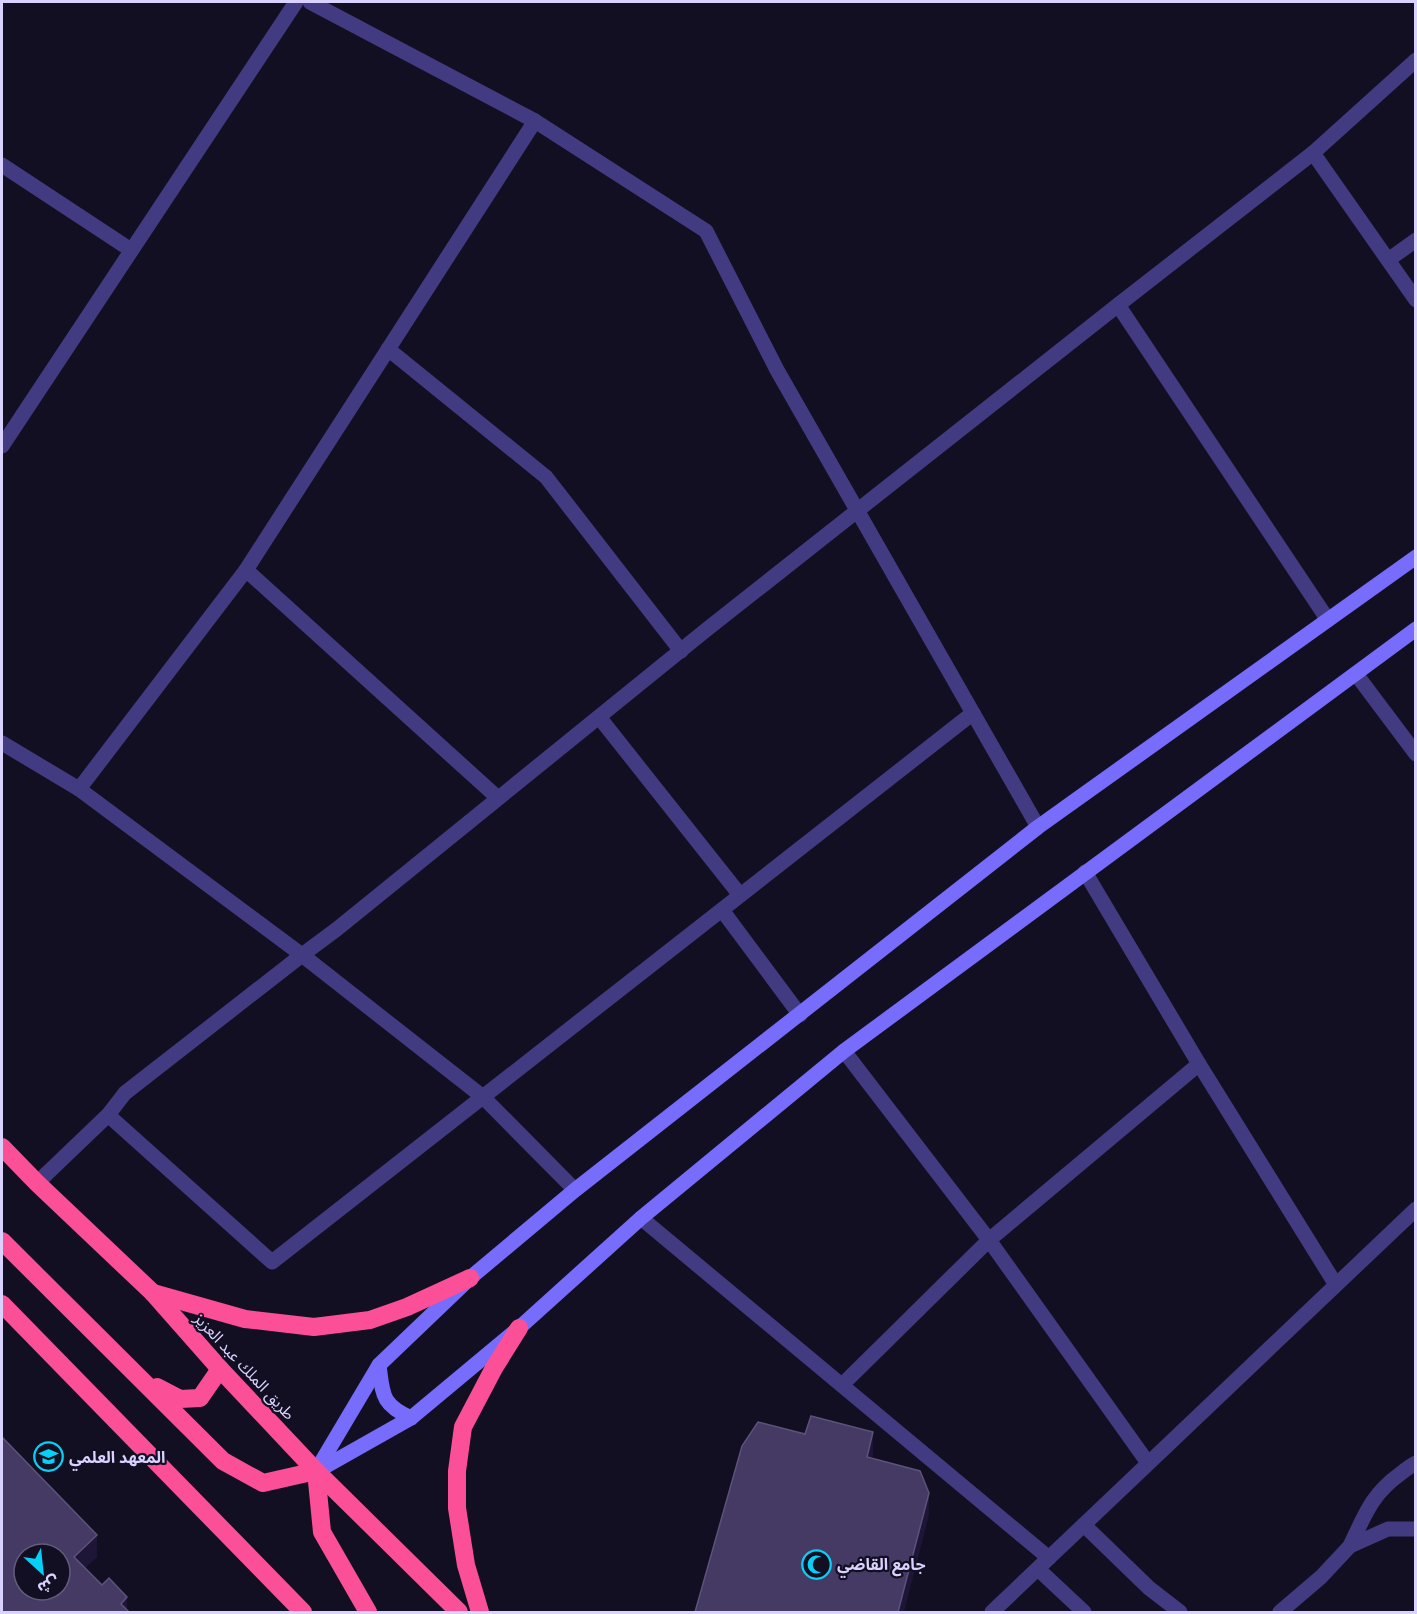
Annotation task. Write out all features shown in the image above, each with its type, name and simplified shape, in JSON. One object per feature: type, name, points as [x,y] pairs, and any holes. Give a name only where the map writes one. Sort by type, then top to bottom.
[{"type":"highway","name":"طريق الملك عبد العزيز","points":[[2,1147],[153,1293],[220,1369],[316,1471],[459,1612]]},
{"type":"highway","points":[[2,1241],[223,1461],[263,1483],[316,1471],[322,1532],[368,1612]]},
{"type":"highway","points":[[153,1293],[245,1319],[314,1327],[370,1320],[407,1307],[470,1278]]},
{"type":"highway","points":[[2,1304],[295,1608]]},
{"type":"highway","points":[[480,1612],[466,1566],[457,1508],[457,1471],[463,1427],[494,1368],[519,1328]]},
{"type":"highway","points":[[137,1376],[180,1399],[200,1398],[220,1369]]},
{"type":"street","points":[[2,446],[296,2]]},
{"type":"street","points":[[310,2],[535,121],[706,231],[777,370],[1038,828]]},
{"type":"street","points":[[38,1184],[108,1115],[125,1093],[337,929],[681,651],[1118,304],[1313,153],[1416,60]]},
{"type":"street","points":[[79,789],[246,570],[535,121]]},
{"type":"street","points":[[1313,153],[1416,300]]},
{"type":"street","points":[[2,165],[131,250]]},
{"type":"street","points":[[1388,260],[1416,240]]},
{"type":"street","points":[[1118,304],[1328,620]]},
{"type":"street","points":[[388,349],[546,477],[681,651]]},
{"type":"street","points":[[316,1471],[380,1365],[470,1278],[576,1190],[1038,828],[1416,556]]},
{"type":"street","points":[[246,570],[498,798]]},
{"type":"street","points":[[316,1471],[411,1418],[519,1328],[641,1218],[844,1051],[1416,629]]},
{"type":"street","points":[[1356,674],[1416,754]]},
{"type":"street","points":[[108,1115],[272,1262],[973,712]]},
{"type":"street","points":[[599,717],[740,895]]},
{"type":"street","points":[[2,743],[79,789],[302,955],[483,1097],[576,1190]]},
{"type":"street","points":[[1085,872],[1199,1064],[1336,1285]]},
{"type":"street","points":[[722,910],[800,1015]]},
{"type":"street","points":[[844,1051],[989,1240],[1148,1463]]},
{"type":"street","points":[[843,1385],[989,1240],[1199,1064]]},
{"type":"street","points":[[992,1612],[1416,1209]]},
{"type":"street","points":[[641,1218],[843,1385],[1043,1564],[1084,1612]]},
{"type":"street","points":[[380,1365],[383,1396],[395,1410],[411,1418]]},
{"type":"street","points":[[1280,1612],[1321,1577],[1350,1546],[1365,1512],[1376,1495],[1391,1480],[1416,1463]]},
{"type":"street","points":[[1084,1525],[1149,1588],[1180,1612]]},
{"type":"street","points":[[1350,1546],[1388,1529],[1416,1529]]},
{"type":"building","name":"جامع القاضي","points":[[811,1416],[873,1432],[867,1457],[920,1471],[929,1493],[898,1612],[695,1612],[742,1446],[758,1422],[805,1434]]},
{"type":"building","points":[[2,1437],[97,1535],[74,1557],[102,1585],[109,1578],[127,1597],[121,1604],[129,1612],[2,1612]]},
{"type":"place","name":"المعهد العلمي","points":[[48,1457]]},
{"type":"place","name":"جامع القاضي","points":[[816,1564]]}]
